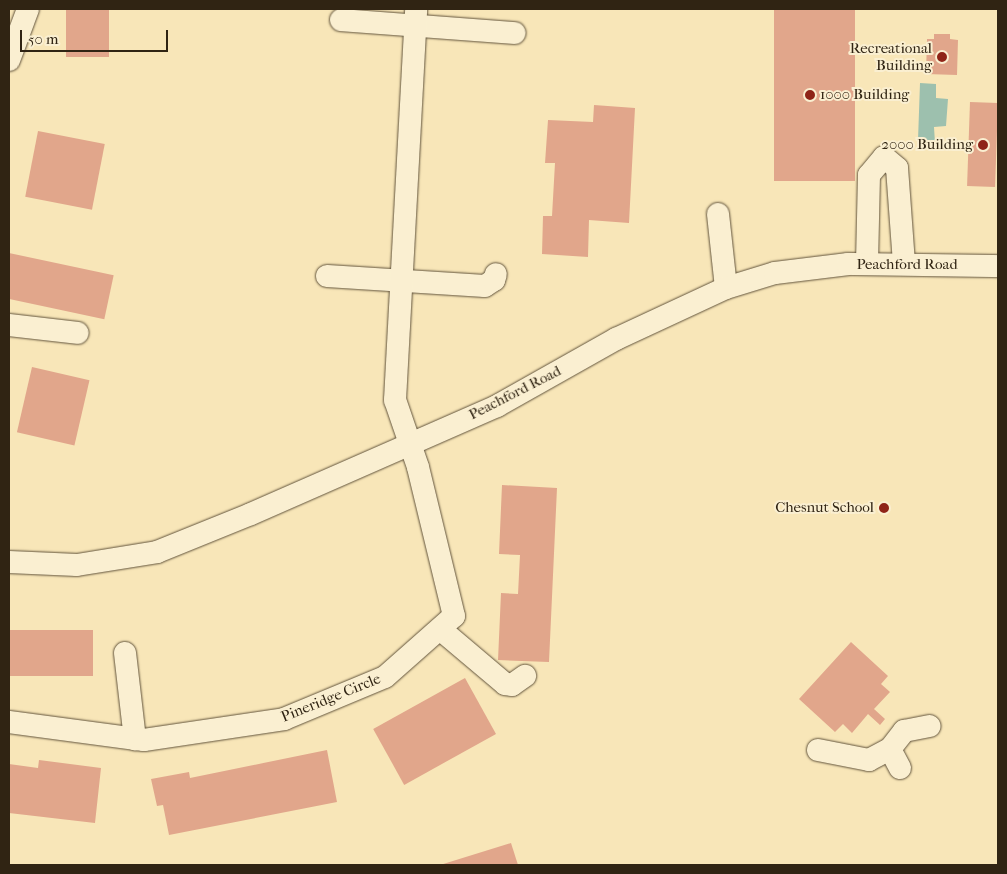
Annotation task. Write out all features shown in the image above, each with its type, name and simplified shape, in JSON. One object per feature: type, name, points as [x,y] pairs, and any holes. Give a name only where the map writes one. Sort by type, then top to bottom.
[{"type":"street","points":[[9,60],[28,9]]},
{"type":"street","points":[[341,20],[415,17],[515,33]]},
{"type":"street","points":[[409,442],[395,400],[415,17]]},
{"type":"street","points":[[867,263],[869,175],[884,157],[897,168],[904,263]]},
{"type":"street","points":[[868,206],[890,199],[900,208]]},
{"type":"street","points":[[718,214],[726,288]]},
{"type":"street","name":"Peachford Road","points":[[9,562],[77,565],[157,552],[264,509],[409,442],[497,406],[616,339],[726,288],[785,272],[867,263],[998,266]]},
{"type":"street","points":[[327,276],[486,286],[494,280],[496,274]]},
{"type":"street","points":[[9,325],[78,333]]},
{"type":"street","name":"Pineridge Circle","points":[[9,722],[135,739],[284,719],[385,677],[454,616],[423,484],[409,442]]},
{"type":"street","points":[[440,629],[505,684],[512,685],[525,676]]},
{"type":"street","points":[[126,653],[135,739]]},
{"type":"street","points":[[818,750],[870,760],[895,758],[904,731],[930,726]]},
{"type":"shaded area","points":[[920,83],[936,84],[936,98],[948,99],[946,126],[934,127],[935,143],[918,140]]},
{"type":"building","points":[[66,9],[109,9],[109,57],[66,57]]},
{"type":"building","name":"1000 Building","points":[[774,9],[855,9],[855,181],[774,181]]},
{"type":"building","name":"Recreational Building","points":[[934,34],[950,34],[950,39],[958,40],[957,75],[926,74],[927,39],[934,39]]},
{"type":"building","name":"2000 Building","points":[[970,102],[998,103],[995,187],[967,186]]},
{"type":"building","points":[[594,105],[635,108],[629,223],[589,220],[588,257],[542,254],[543,216],[552,216],[555,163],[545,163],[548,120],[593,122]]},
{"type":"building","points":[[38,131],[105,144],[92,210],[25,197]]},
{"type":"building","points":[[9,253],[114,275],[104,319],[9,299]]},
{"type":"building","points":[[32,367],[89,380],[74,446],[17,432]]},
{"type":"building","points":[[502,485],[557,488],[549,662],[498,660],[501,593],[518,594],[520,555],[499,554]]},
{"type":"building","points":[[9,630],[93,630],[93,676],[9,676]]},
{"type":"building","points":[[851,642],[888,676],[881,684],[890,692],[874,709],[885,719],[880,725],[868,714],[852,733],[843,724],[835,732],[799,699]]},
{"type":"building","points":[[465,678],[496,734],[404,785],[373,729]]},
{"type":"building","points":[[327,750],[337,802],[169,835],[163,805],[157,806],[151,779],[189,772],[190,778]]},
{"type":"building","points":[[39,760],[101,768],[95,823],[9,813],[9,764],[38,768]]},
{"type":"building","points":[[511,843],[518,865],[440,865]]},
{"type":"place","name":"Recreational Building","points":[[942,57]]},
{"type":"place","name":"1000 Building","points":[[810,95]]},
{"type":"place","name":"2000 Building","points":[[983,145]]},
{"type":"place","name":"Chesnut School","points":[[884,508]]}]
